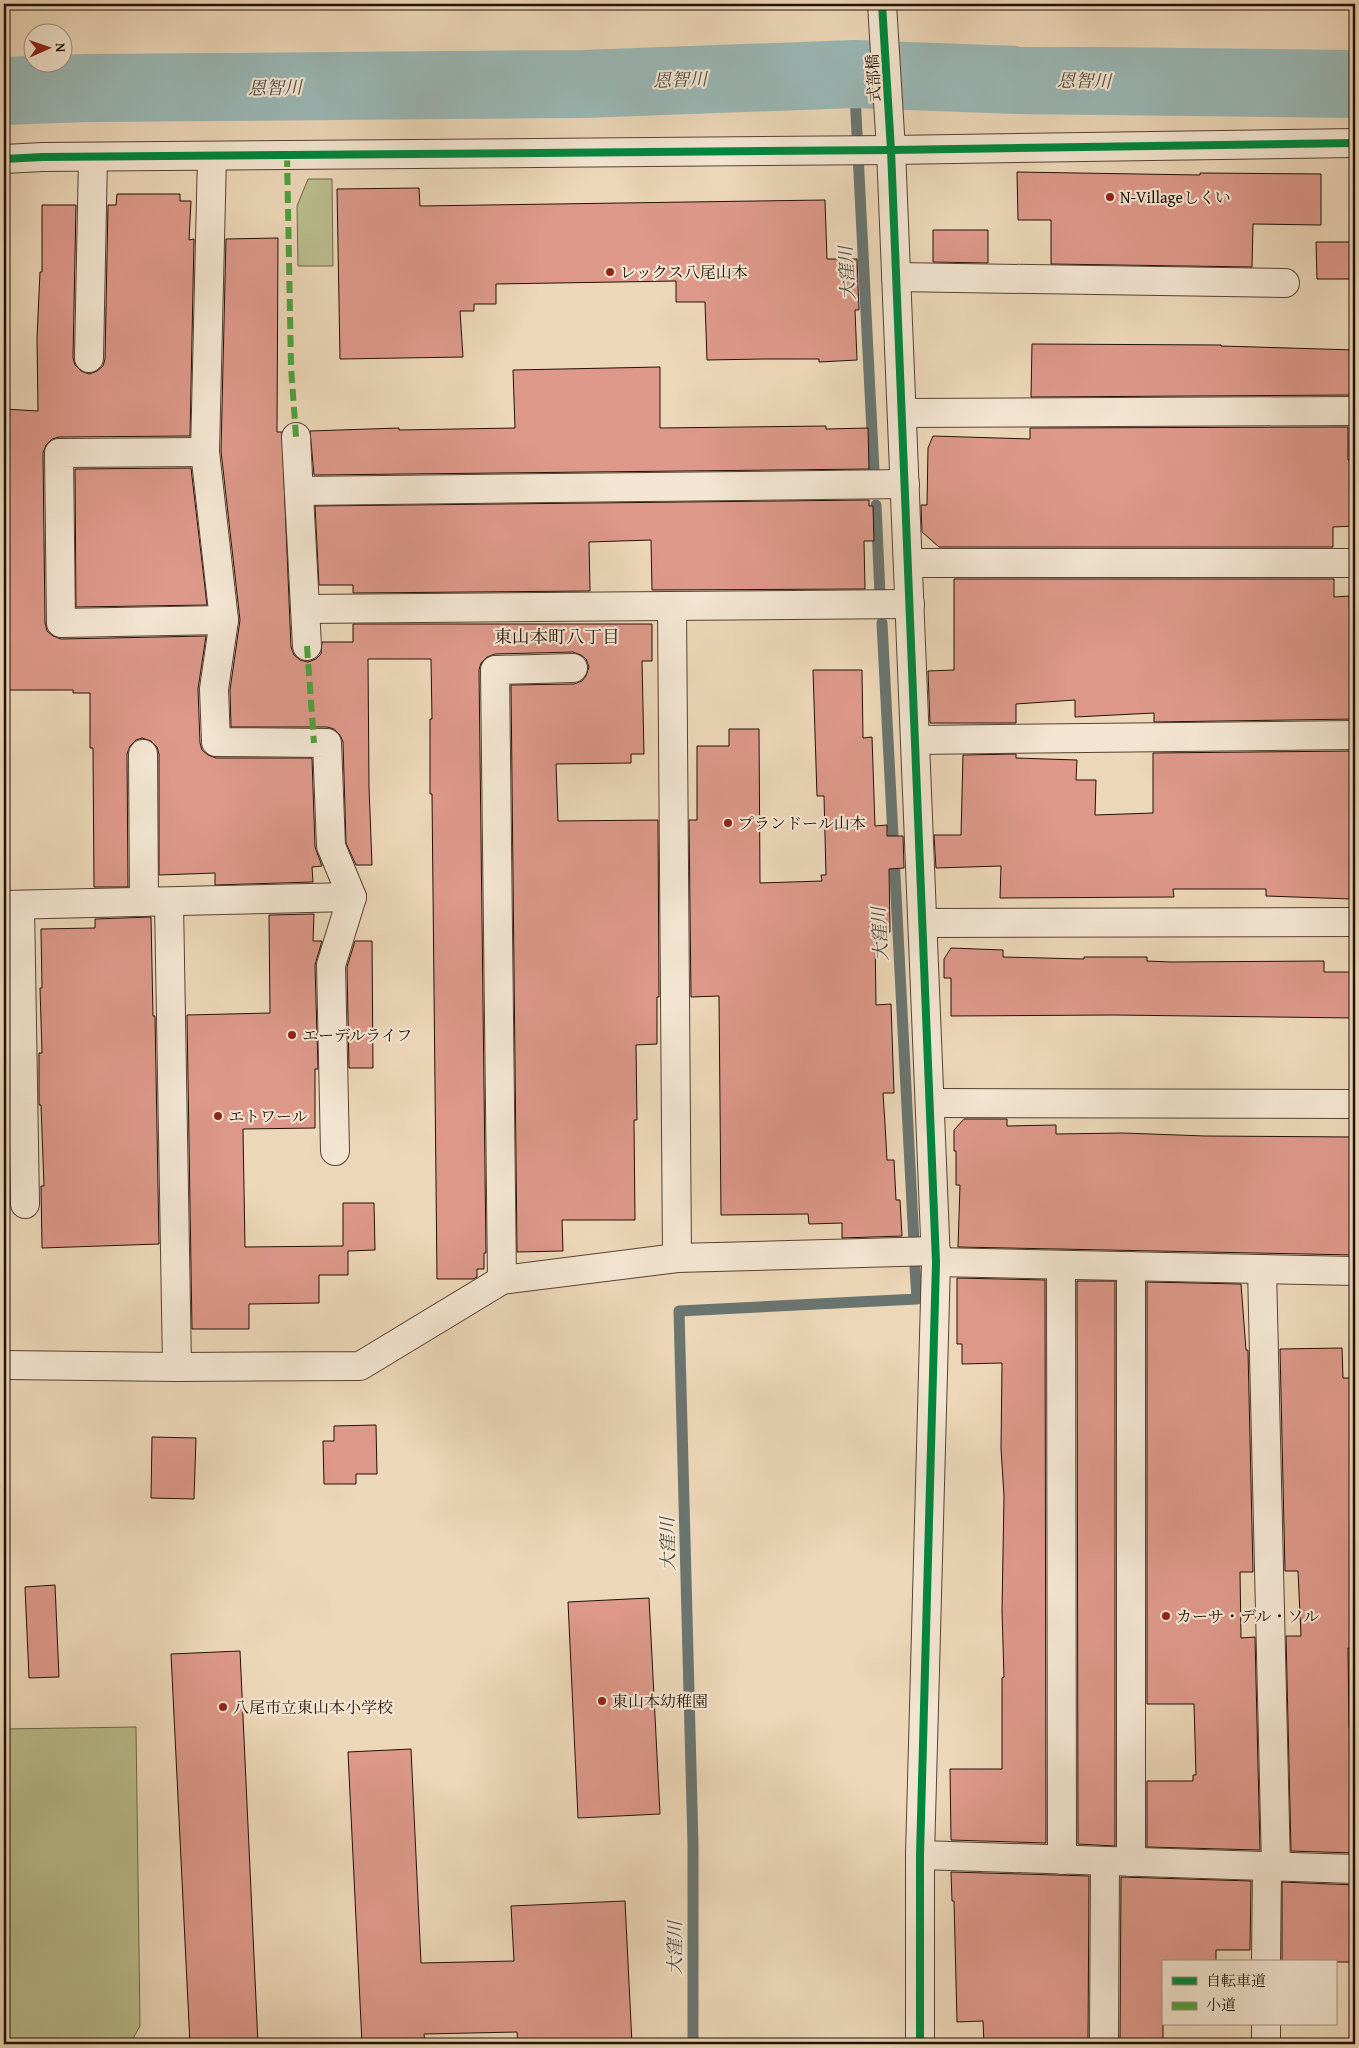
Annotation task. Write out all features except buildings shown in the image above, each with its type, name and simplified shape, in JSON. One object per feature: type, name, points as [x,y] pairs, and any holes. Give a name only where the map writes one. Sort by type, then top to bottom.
[{"type":"street","name":"式部橋","points":[[882,4],[882,151],[896,277],[936,1257],[920,1855],[920,2044]]},
{"type":"street","points":[[4,159],[882,151],[1355,143]]},
{"type":"street","points":[[212,156],[205,452],[224,620],[214,689],[216,742],[327,743],[331,846],[352,897],[331,965],[335,1151]]},
{"type":"street","points":[[89,358],[93,157]]},
{"type":"street","points":[[896,277],[1285,283]]},
{"type":"street","points":[[902,413],[1355,411]]},
{"type":"street","points":[[296,437],[306,646]]},
{"type":"street","points":[[205,452],[58,453],[61,623],[224,620]]},
{"type":"street","points":[[299,491],[905,484]]},
{"type":"street","points":[[908,563],[1355,563]]},
{"type":"street","points":[[305,609],[910,604]]},
{"type":"street","points":[[672,606],[677,1258]]},
{"type":"street","points":[[502,1280],[495,670],[573,668]]},
{"type":"street","points":[[916,740],[1355,735]]},
{"type":"street","points":[[143,754],[156,902],[177,1367]]},
{"type":"street","points":[[25,1204],[12,905],[352,897]]},
{"type":"street","points":[[923,923],[1355,922]]},
{"type":"street","points":[[931,1103],[1355,1104]]},
{"type":"street","points":[[4,1365],[177,1367],[360,1366],[502,1280],[677,1258],[936,1257],[1061,1265],[1355,1271]]},
{"type":"street","points":[[1061,1265],[1062,1860]]},
{"type":"street","points":[[1104,2044],[1118,1862],[1131,1266]]},
{"type":"street","points":[[1262,1269],[1271,1867],[1266,1960]]},
{"type":"street","points":[[920,1855],[1355,1869]]},
{"type":"street","points":[[1266,2026],[1266,2044]]},
{"type":"green space","points":[[308,179],[332,179],[333,266],[298,266],[297,206]]},
{"type":"green space","points":[[136,1727],[140,2026],[130,2044],[4,2044],[4,1729]]},
{"type":"waterway","name":"大窪川","points":[[854,74],[874,471]]},
{"type":"waterway","name":"恩智川","points":[[4,91],[87,88],[584,84],[854,74],[1017,80],[1355,84]]},
{"type":"waterway","name":"大窪川","points":[[876,505],[880,594]]},
{"type":"waterway","name":"大窪川","points":[[882,623],[914,1243]]},
{"type":"waterway","name":"大窪川","points":[[693,2044],[693,1845],[679,1311],[917,1299],[915,1268]]},
{"type":"marked path","points":[[287,155],[291,366],[296,437]]},
{"type":"marked path","points":[[307,646],[314,743]]},
{"type":"cycle path","points":[[882,4],[891,150],[936,1262],[920,1855],[920,2044]]},
{"type":"cycle path","points":[[4,159],[43,157],[891,150],[1355,143]]},
{"type":"place","name":"N-Villageしくい","points":[[1110,197]]},
{"type":"place","name":"レックス八尾山本","points":[[610,272]]},
{"type":"place","name":"プランドール山本","points":[[728,823]]},
{"type":"place","name":"エーデルライフ","points":[[292,1035]]},
{"type":"place","name":"エトワール","points":[[218,1116]]},
{"type":"place","name":"カーサ・デル・ソル","points":[[1166,1616]]},
{"type":"place","name":"東山本幼稚園","points":[[602,1701]]},
{"type":"place","name":"八尾市立東山本小学校","points":[[223,1707]]},
{"type":"district","name":"東山本町八丁目","points":[[557,637]]}]
